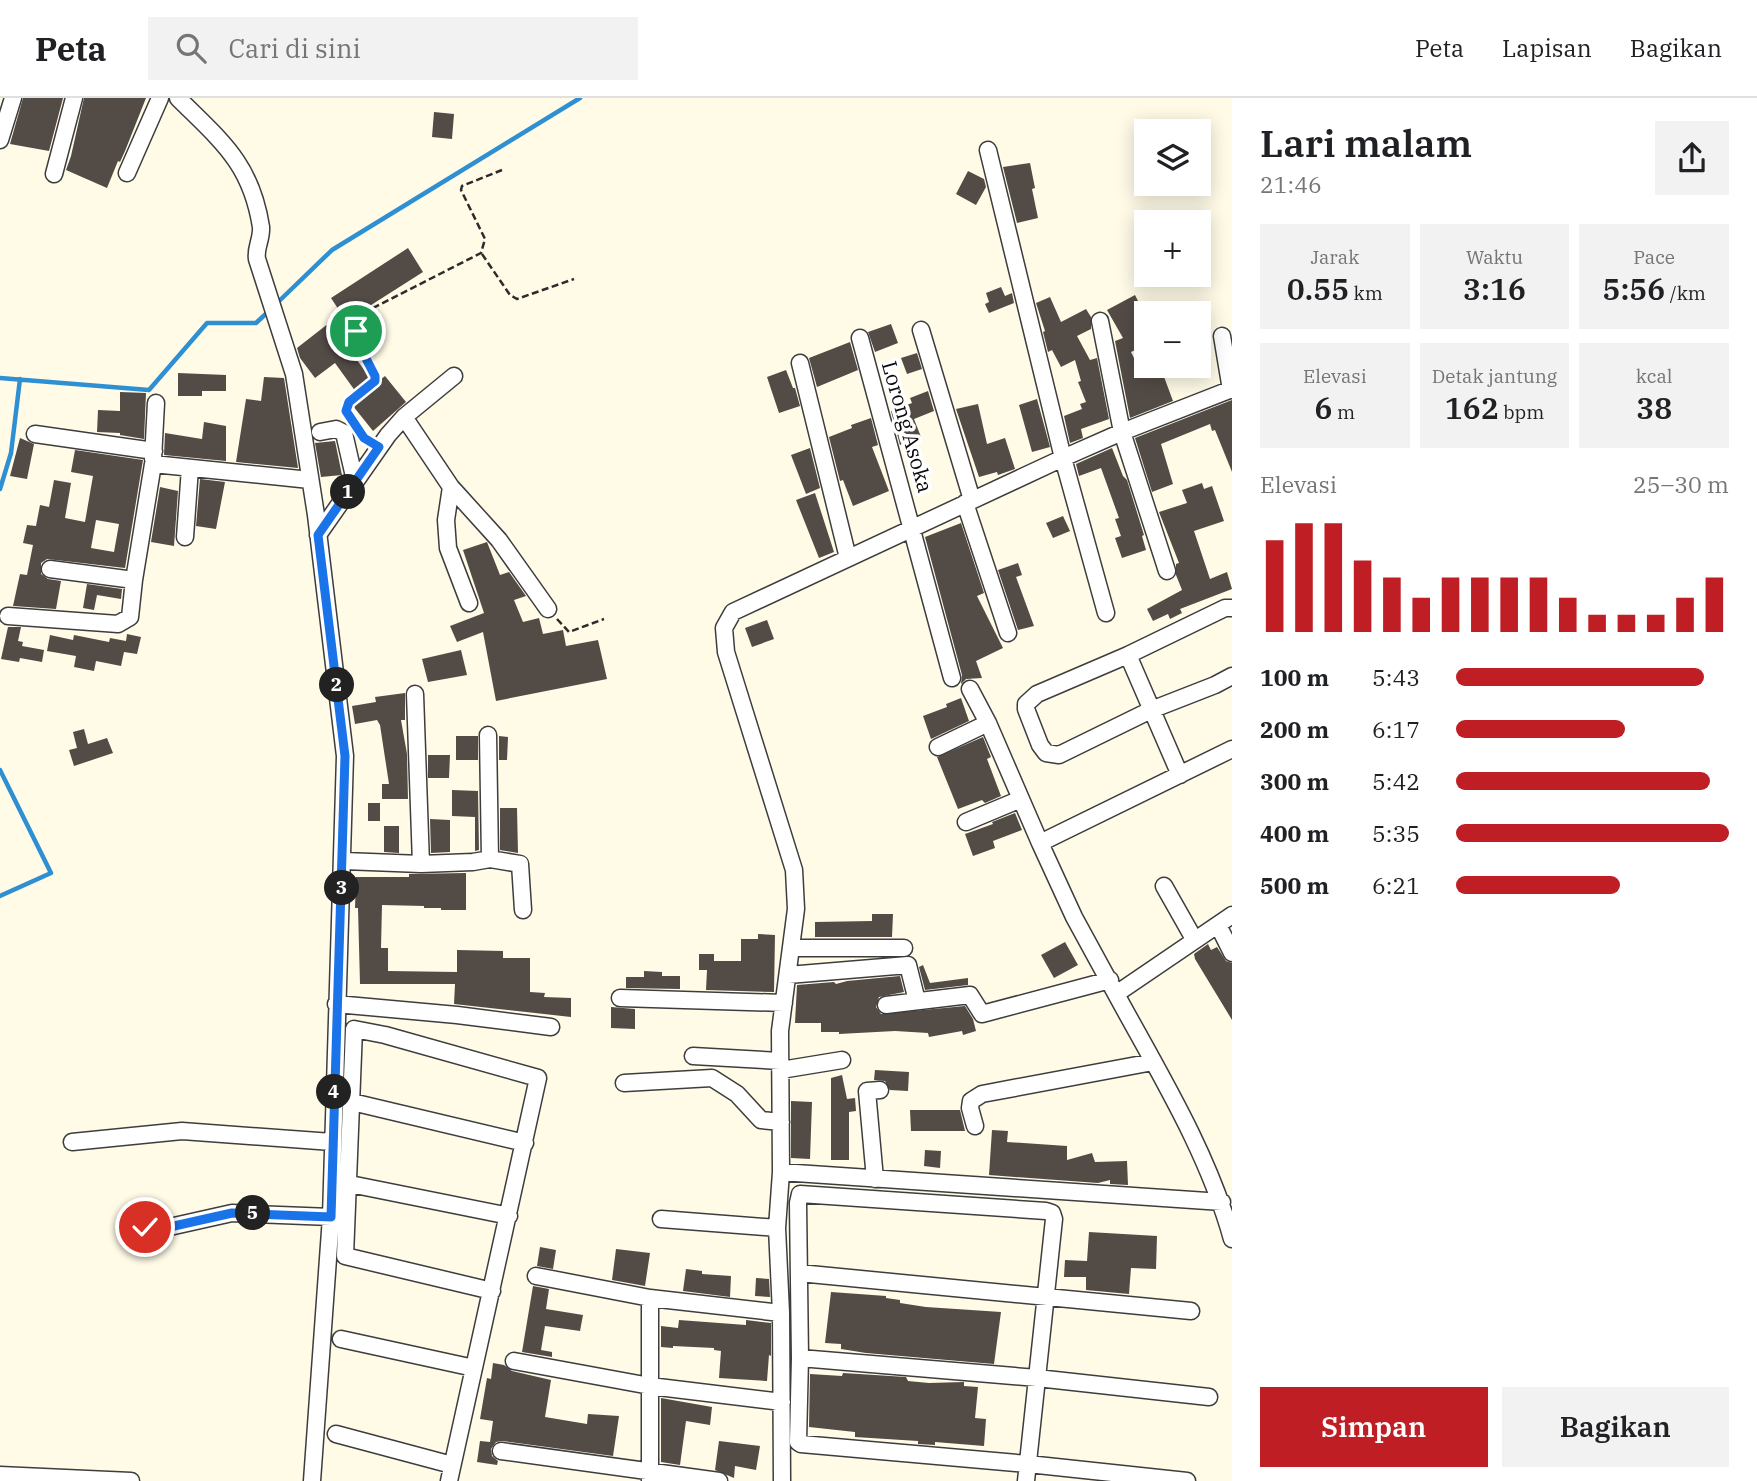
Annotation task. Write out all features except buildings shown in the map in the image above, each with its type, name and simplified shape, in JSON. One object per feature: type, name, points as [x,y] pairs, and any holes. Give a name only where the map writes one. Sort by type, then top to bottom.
[{"type":"street","points":[[0,141],[13,98]]},
{"type":"street","points":[[54,174],[74,98]]},
{"type":"street","points":[[127,173],[160,98]]},
{"type":"street","points":[[178,98],[232,152],[248,178],[261,228],[256,252],[295,374],[345,756],[344,861],[336,1004],[331,1217],[312,1481]]},
{"type":"street","points":[[988,150],[1063,458],[1106,612]]},
{"type":"street","points":[[1100,321],[1122,432],[1167,571]]},
{"type":"street","points":[[921,330],[968,502],[1008,633]]},
{"type":"street","points":[[782,1481],[782,1313],[777,1228],[781,1172],[783,1003],[796,909],[794,870],[726,652],[724,628],[733,612],[1063,458],[1231,389],[1222,336]]},
{"type":"street","name":"Lorong Asoka","points":[[860,338],[952,678]]},
{"type":"street","points":[[800,363],[848,558]]},
{"type":"street","points":[[318,535],[379,447],[404,417],[454,376]]},
{"type":"street","points":[[8,616],[118,624],[130,617],[153,457],[156,403]]},
{"type":"street","points":[[404,417],[451,487],[499,540],[548,609]]},
{"type":"street","points":[[320,432],[336,429],[344,433],[355,481]]},
{"type":"street","points":[[35,434],[153,457],[190,468],[310,480]]},
{"type":"street","points":[[185,537],[190,468]]},
{"type":"street","points":[[451,487],[446,520],[448,548],[469,603]]},
{"type":"street","points":[[50,569],[134,580]]},
{"type":"street","points":[[1232,608],[1217,611],[1031,699],[1026,709],[1040,745],[1046,753],[1059,755],[1151,710],[1232,676]]},
{"type":"street","points":[[1128,655],[1180,775]]},
{"type":"street","points":[[970,689],[988,723],[1074,917],[1208,1167],[1226,1210],[1232,1239]]},
{"type":"street","points":[[415,695],[421,864]]},
{"type":"street","points":[[938,747],[988,723]]},
{"type":"street","points":[[488,735],[489,859]]},
{"type":"street","points":[[1040,843],[1232,749]]},
{"type":"street","points":[[966,822],[1021,799]]},
{"type":"street","points":[[344,861],[421,864],[489,859],[520,864],[523,910]]},
{"type":"street","points":[[1164,886],[1194,939]]},
{"type":"street","points":[[886,1005],[970,995],[982,1014],[1113,987],[1232,915]]},
{"type":"street","points":[[1218,925],[1232,953]]},
{"type":"street","points":[[792,948],[904,948]]},
{"type":"street","points":[[788,975],[908,965],[917,1001]]},
{"type":"street","points":[[620,998],[783,1003]]},
{"type":"street","points":[[336,1004],[551,1027]]},
{"type":"street","points":[[336,1434],[451,1473],[509,1216],[539,1079],[537,1075],[355,1029],[345,1254],[347,1257],[492,1291]]},
{"type":"street","points":[[693,1056],[781,1066],[842,1060]]},
{"type":"street","points":[[975,1126],[971,1101],[982,1094],[1153,1062]]},
{"type":"street","points":[[624,1083],[712,1078],[737,1094],[761,1120],[781,1122]]},
{"type":"street","points":[[875,1179],[867,1091],[880,1090]]},
{"type":"street","points":[[352,1102],[525,1143]]},
{"type":"street","points":[[72,1142],[183,1131],[332,1142]]},
{"type":"street","points":[[781,1172],[1226,1210]]},
{"type":"street","points":[[350,1184],[509,1216]]},
{"type":"street","points":[[1026,1481],[1028,1464],[1037,1378],[1045,1296],[1054,1219],[1052,1213],[800,1194],[799,1443],[1028,1464],[1187,1481]]},
{"type":"street","points":[[145,1227],[174,1226],[232,1213],[331,1217]]},
{"type":"street","points":[[661,1219],[777,1228]]},
{"type":"street","points":[[799,1273],[1191,1311]]},
{"type":"street","points":[[536,1276],[650,1298],[782,1313]]},
{"type":"street","points":[[650,1298],[650,1476]]},
{"type":"street","points":[[341,1339],[474,1368]]},
{"type":"street","points":[[800,1358],[1209,1396]]},
{"type":"street","points":[[514,1361],[650,1385],[782,1402]]},
{"type":"street","points":[[501,1451],[650,1476],[719,1481]]},
{"type":"street","points":[[0,1475],[131,1481]]},
{"type":"path","points":[[379,447],[364,438],[346,411],[349,402],[375,381],[357,341],[359,322],[371,309],[481,253],[485,239],[461,190],[462,186],[502,170]]},
{"type":"path","points":[[481,253],[510,295],[517,299],[574,279]]},
{"type":"path","points":[[548,609],[569,632],[604,619]]},
{"type":"waterway","points":[[276,304],[332,250],[580,98]]},
{"type":"waterway","points":[[0,378],[149,390],[207,323],[256,323],[270,310]]},
{"type":"waterway","points":[[0,489],[11,453],[20,379]]},
{"type":"waterway","points":[[0,770],[51,873],[0,896]]},
{"type":"route","points":[[145,1227],[174,1226],[232,1213],[249,1212],[331,1217],[336,1004],[344,861],[345,756],[318,535],[379,447],[364,438],[346,411],[349,402],[375,381],[357,341],[356,331]]}]
